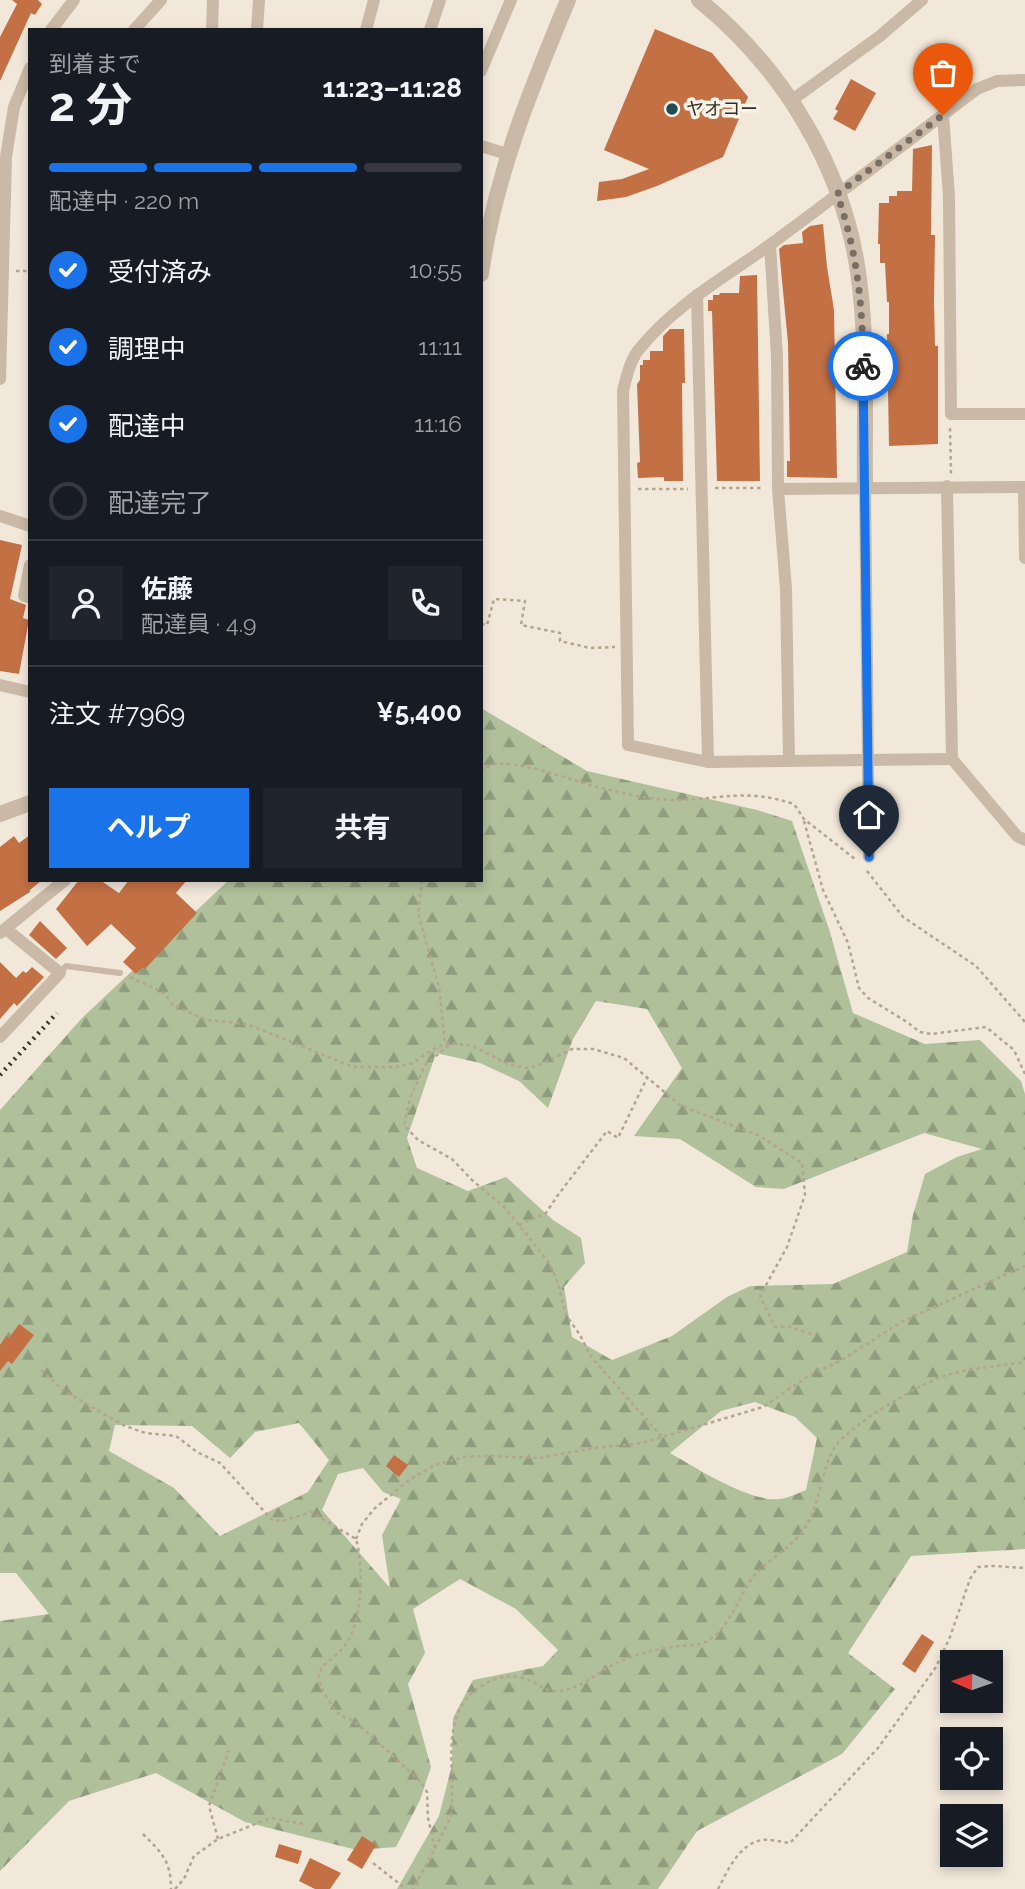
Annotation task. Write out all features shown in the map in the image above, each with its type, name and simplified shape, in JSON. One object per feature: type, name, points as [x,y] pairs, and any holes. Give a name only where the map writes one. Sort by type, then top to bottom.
[{"type":"street","points":[[53,28],[74,0]]},
{"type":"street","points":[[136,28],[160,0]]},
{"type":"street","points":[[212,28],[214,0]]},
{"type":"street","points":[[257,28],[259,0]]},
{"type":"street","points":[[367,28],[374,0]]},
{"type":"street","points":[[431,28],[440,0]]},
{"type":"street","points":[[483,66],[511,0]]},
{"type":"street","points":[[484,230],[531,89],[568,0]]},
{"type":"street","points":[[699,0],[740,36],[792,100],[824,159],[851,240],[859,278],[863,323],[869,857]]},
{"type":"street","points":[[792,100],[880,36],[922,0]]},
{"type":"street","points":[[0,379],[6,157],[14,107],[28,73]]},
{"type":"street","points":[[951,759],[708,762],[628,745],[623,425],[625,380],[638,350],[651,335],[698,296],[977,89],[997,81],[1025,80]]},
{"type":"street","points":[[0,103],[14,107]]},
{"type":"street","points":[[943,115],[949,197],[951,414],[1025,414]]},
{"type":"street","points":[[483,147],[507,155]]},
{"type":"street","points":[[770,244],[777,356],[778,489],[786,589],[789,761]]},
{"type":"street","points":[[698,296],[708,762]]},
{"type":"street","points":[[947,486],[951,759],[1017,836],[1025,840]]},
{"type":"street","points":[[778,489],[1025,487],[1025,558]]},
{"type":"street","points":[[0,516],[28,525]]},
{"type":"street","points":[[28,575],[24,596],[28,597]]},
{"type":"street","points":[[0,685],[28,692]]},
{"type":"street","points":[[0,814],[28,804]]},
{"type":"street","points":[[0,1037],[60,973],[3,931],[63,882]]},
{"type":"lane","points":[[60,973],[66,966],[120,973]]},
{"type":"path","points":[[13,271],[28,271]]},
{"type":"path","points":[[947,486],[951,477],[951,414]]},
{"type":"path","points":[[722,488],[778,489]]},
{"type":"path","points":[[652,489],[690,489]]},
{"type":"path","points":[[483,624],[487,625],[494,599],[525,601],[521,625],[560,633],[560,641],[590,648],[626,645]]},
{"type":"path","points":[[483,770],[490,765],[508,764],[647,797],[681,800],[721,795],[763,795],[794,804],[804,819],[862,865],[903,917],[976,966],[1025,1022]]},
{"type":"path","points":[[804,819],[823,890],[848,943],[859,988],[868,998],[920,1032],[932,1034],[986,1027],[1014,1050],[1025,1074]]},
{"type":"path","points":[[422,882],[418,914],[439,987],[445,1044]]},
{"type":"path","points":[[120,973],[164,993],[173,1005],[206,1020],[247,1024],[353,1067],[395,1067],[411,1064],[437,1047],[451,1043],[473,1046],[508,1064],[528,1068],[572,1049],[593,1049],[624,1058],[681,1107],[758,1135],[802,1163],[805,1195],[787,1247],[760,1296],[775,1327],[791,1327],[816,1336]]},
{"type":"path","points":[[451,1043],[425,1065],[410,1098],[404,1125],[418,1140],[452,1159],[503,1206],[519,1225],[550,1264],[566,1315],[591,1357],[663,1438]]},
{"type":"path","points":[[519,1225],[546,1213],[607,1131],[618,1139],[647,1078]]},
{"type":"path","points":[[435,1848],[428,1818],[427,1791],[420,1781],[354,1721],[338,1713],[319,1681],[323,1667],[345,1647],[352,1631],[357,1614],[360,1569],[356,1539],[362,1524],[374,1509],[400,1487],[444,1462],[487,1455],[540,1458],[663,1438],[763,1407],[810,1375],[840,1361],[903,1321],[1025,1266]]},
{"type":"path","points":[[413,1889],[451,1814],[454,1721],[470,1694],[499,1678],[510,1676],[525,1678],[544,1689],[556,1692],[574,1689],[616,1663],[670,1647],[703,1643],[716,1633],[731,1615],[749,1582],[762,1566],[791,1544],[804,1530],[812,1516],[834,1448],[849,1432],[938,1379],[1025,1362]]},
{"type":"path","points":[[41,1370],[64,1391],[123,1425],[145,1433],[176,1436],[197,1452],[220,1463],[272,1520],[277,1521],[306,1512],[316,1514],[356,1539]]},
{"type":"path","points":[[718,1889],[745,1847],[763,1840],[790,1843],[878,1748],[936,1667],[950,1637],[970,1579],[978,1567],[1025,1568]]},
{"type":"path","points":[[219,1839],[209,1806],[229,1750]]},
{"type":"path","points":[[173,1889],[184,1880],[194,1856],[219,1839],[270,1818],[303,1824]]},
{"type":"path","points":[[143,1834],[166,1858],[173,1889]]},
{"type":"path","points":[[373,1863],[405,1889]]},
{"type":"green space","points":[[483,709],[587,771],[757,810],[792,821],[829,929],[853,1013],[925,1044],[980,1040],[1021,1081],[1025,1094],[1025,1549],[911,1556],[848,1653],[895,1689],[842,1754],[697,1831],[658,1889],[397,1889],[439,1816],[452,1765],[453,1718],[473,1680],[543,1666],[558,1650],[516,1609],[460,1579],[413,1609],[425,1653],[408,1684],[431,1767],[420,1800],[396,1847],[357,1850],[245,1822],[156,1773],[69,1801],[0,1871],[0,1621],[49,1614],[16,1573],[0,1573],[0,1110],[82,1018],[227,882],[483,882]],"holes":[[[596,1001],[647,1009],[682,1068],[634,1136],[680,1139],[756,1187],[784,1189],[924,1133],[982,1149],[957,1157],[925,1174],[913,1215],[907,1252],[833,1284],[750,1286],[727,1297],[672,1336],[612,1360],[572,1337],[564,1287],[585,1263],[581,1238],[553,1220],[506,1177],[468,1191],[417,1168],[407,1138],[436,1053],[480,1063],[519,1081],[548,1108],[573,1039]],[[755,1402],[795,1417],[817,1438],[806,1490],[780,1499],[754,1496],[670,1453],[721,1411]],[[299,1423],[329,1460],[308,1492],[220,1536],[174,1488],[109,1451],[115,1425],[192,1426],[230,1458],[255,1432]],[[363,1468],[383,1492],[401,1499],[382,1535],[390,1588],[322,1510],[338,1474]]]},
{"type":"building","points":[[12,0],[38,0],[42,4],[35,15],[31,13],[0,81],[0,37],[17,4]]},
{"type":"building","points":[[655,29],[712,53],[748,97],[723,157],[626,197],[597,201],[599,182],[622,179],[649,169],[604,150]]},
{"type":"building","points":[[851,79],[876,93],[855,131],[833,119],[838,111],[835,109]]},
{"type":"building","points":[[932,145],[931,235],[935,235],[938,444],[889,446],[889,302],[885,263],[880,263],[878,244],[879,203],[889,203],[889,196],[897,196],[897,191],[912,191],[913,149]]},
{"type":"building","points":[[823,224],[834,310],[837,478],[787,477],[787,461],[790,461],[788,343],[779,249],[784,245],[803,243],[802,232],[810,226]]},
{"type":"building","points":[[757,275],[760,481],[717,481],[712,311],[708,311],[708,300],[713,300],[713,295],[720,293],[739,293],[740,276]]},
{"type":"building","points":[[670,329],[684,329],[683,481],[664,481],[664,477],[638,478],[637,463],[640,462],[637,384],[640,380],[640,365],[643,365],[643,360],[650,360],[650,351],[663,351],[663,336]]},
{"type":"building","points":[[0,540],[22,545],[10,599],[26,605],[23,618],[28,620],[28,625],[19,674],[0,671]]},
{"type":"building","points":[[14,836],[19,843],[28,836],[28,882],[40,882],[30,892],[0,911],[0,847]]},
{"type":"building","points":[[77,882],[103,882],[119,893],[127,882],[185,882],[176,893],[197,913],[145,969],[143,967],[136,974],[123,962],[136,948],[111,924],[87,946],[56,909]]},
{"type":"building","points":[[40,921],[67,948],[56,959],[29,935]]},
{"type":"building","points":[[0,962],[16,978],[32,967],[44,977],[17,1006],[14,1003],[0,1019]]},
{"type":"building","points":[[19,1324],[34,1335],[12,1364],[8,1361],[0,1371],[0,1345]]},
{"type":"building","points":[[394,1455],[408,1465],[399,1477],[386,1466]]},
{"type":"building","points":[[922,1634],[934,1642],[915,1673],[902,1664]]},
{"type":"building","points":[[362,1836],[376,1845],[362,1869],[347,1860]]},
{"type":"building","points":[[279,1844],[302,1851],[298,1864],[275,1857]]},
{"type":"building","points":[[310,1858],[341,1873],[330,1889],[315,1889],[299,1881]]},
{"type":"railway","points":[[0,1075],[57,1013]]},
{"type":"way so far","points":[[863,366],[859,278],[837,194],[943,115]]},
{"type":"place","name":"ヤオコー","points":[[672,109]]},
{"type":"route","points":[[863,366],[869,857]]}]
